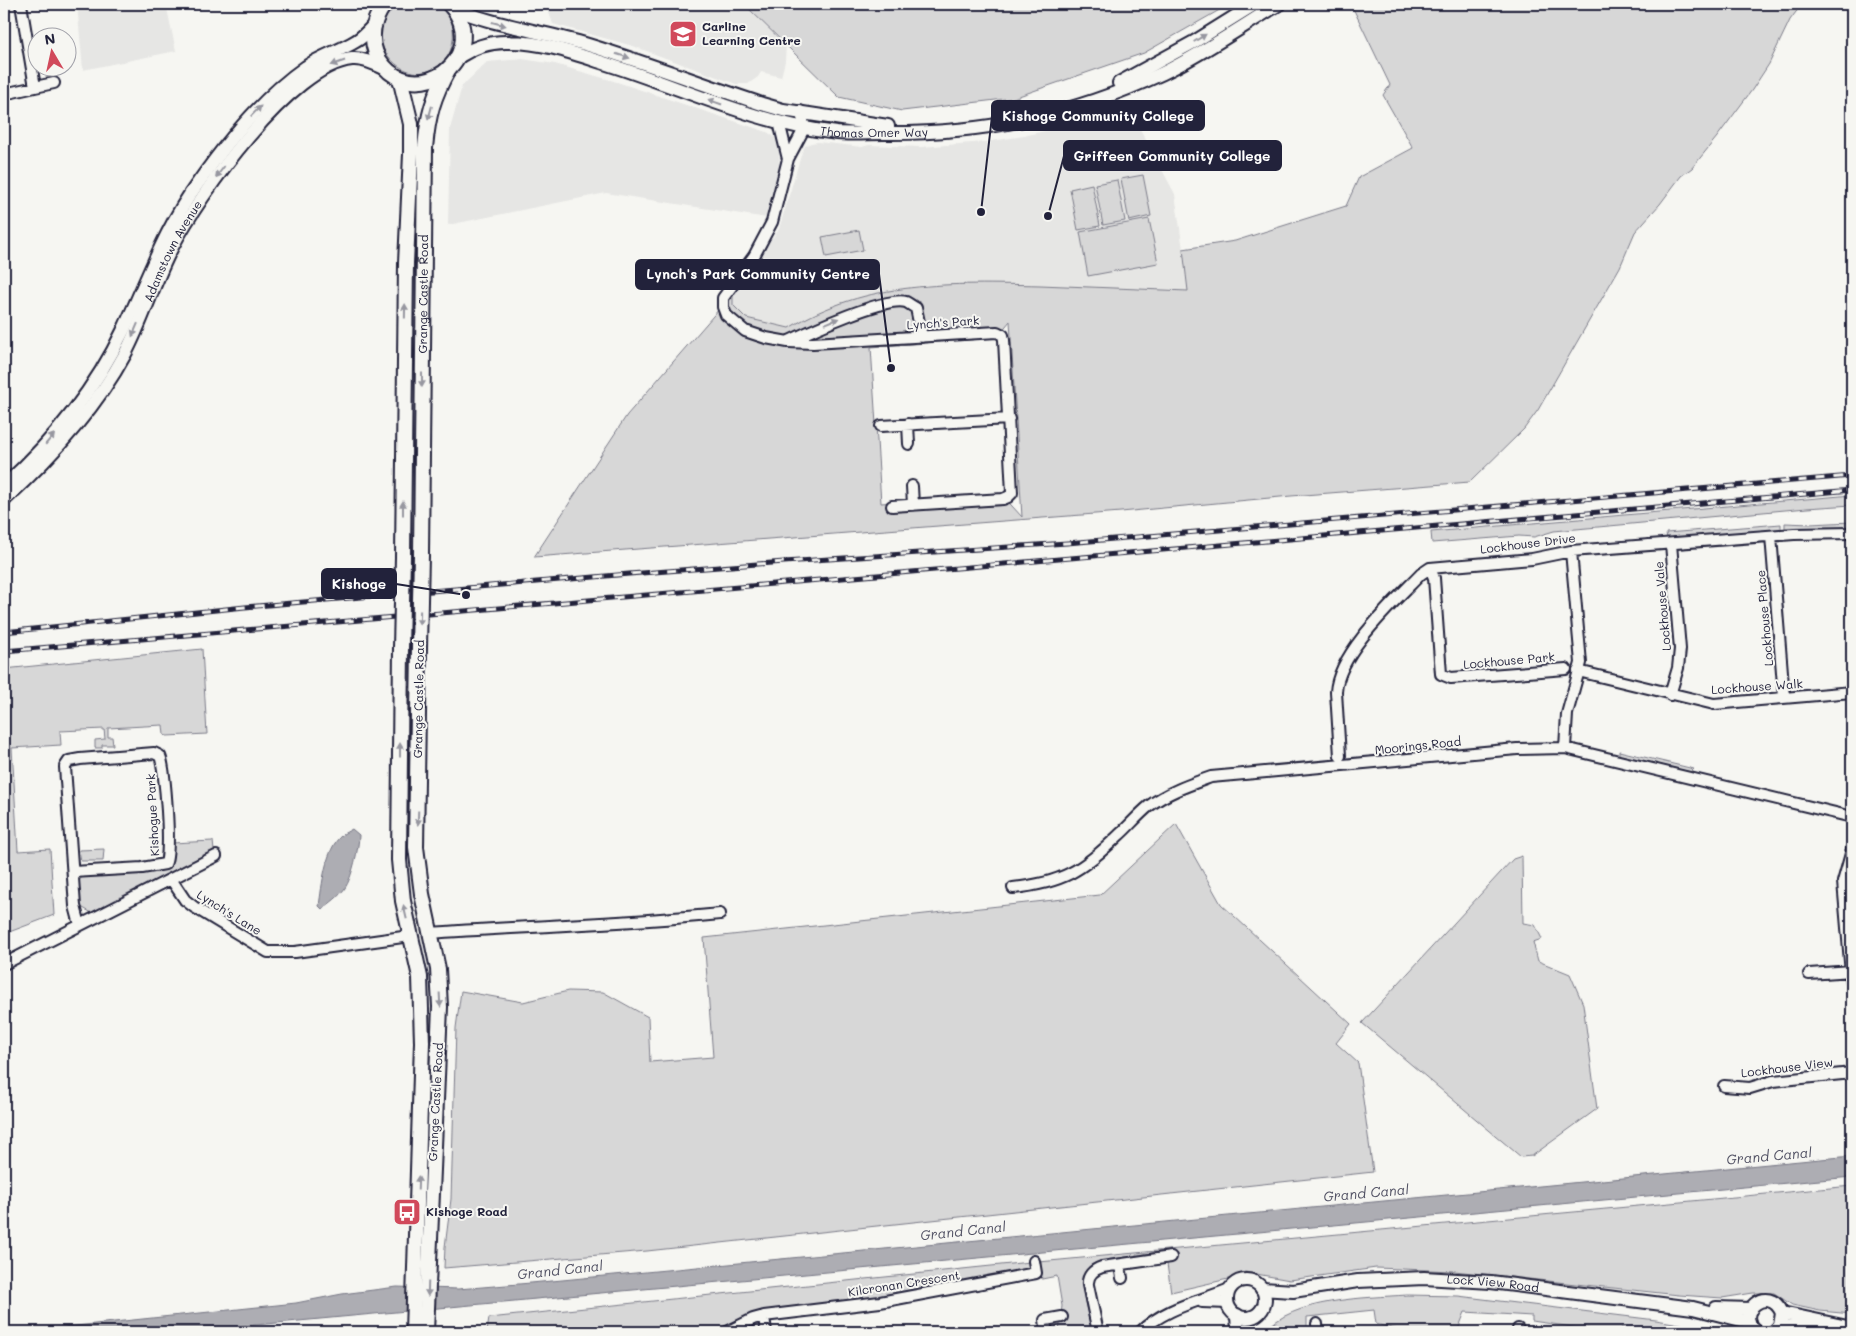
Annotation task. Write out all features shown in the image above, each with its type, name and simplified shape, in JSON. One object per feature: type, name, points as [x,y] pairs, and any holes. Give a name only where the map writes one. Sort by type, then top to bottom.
[{"type":"main road","points":[[385,4],[373,26],[373,47],[384,68],[400,78],[413,81],[431,79],[453,63]]},
{"type":"main road","name":"Grange Castle Road","points":[[413,1332],[422,1248],[440,1014],[438,969],[429,933],[416,847],[425,148],[428,120],[435,94],[461,48],[463,29],[459,17],[451,6]]},
{"type":"main road","name":"Grange Castle Road","points":[[400,78],[410,124],[411,154],[406,273],[403,557],[400,648],[399,860],[403,901],[420,977],[422,1042],[422,1248],[426,1332]]},
{"type":"street","points":[[21,4],[35,87]]},
{"type":"street","name":"Thomas Omer Way","points":[[451,6],[500,25],[585,44],[783,110],[800,111],[875,125],[937,126],[973,122],[1043,109],[1075,100],[1118,84],[1194,42],[1255,4]]},
{"type":"street","name":"Thomas Omer Way","points":[[453,63],[470,49],[497,42],[511,42],[550,48],[622,68],[718,103],[805,128],[838,133],[937,133],[992,127],[1045,116],[1104,97],[1163,72],[1200,53],[1279,4]]},
{"type":"street","name":"Adamstown Avenue","points":[[4,486],[31,461],[67,418],[100,372],[123,332],[166,234],[182,205],[226,145],[266,100],[293,76],[326,55],[357,41],[373,26]]},
{"type":"street","name":"Adamstown Avenue","points":[[4,500],[56,449],[93,403],[125,354],[172,247],[202,195],[232,156],[294,90],[329,66],[353,59],[370,62],[384,68]]},
{"type":"street","points":[[4,94],[54,83]]},
{"type":"street","points":[[788,159],[805,128],[800,111]]},
{"type":"street","points":[[779,122],[788,159]]},
{"type":"street","name":"Lynch's Park","points":[[788,159],[772,222],[754,256],[723,298],[723,307],[726,315],[745,331],[766,338],[788,342],[814,343],[997,332],[1003,335],[1012,493],[1003,499],[892,506]]},
{"type":"street","points":[[788,342],[812,329],[850,314],[888,303],[905,302],[916,308],[922,337]]},
{"type":"street","points":[[881,426],[1009,419]]},
{"type":"street","points":[[908,424],[909,444]]},
{"type":"street","points":[[912,486],[913,505]]},
{"type":"street","name":"Lockhouse Drive","points":[[1430,568],[1532,559],[1571,551],[1771,536],[1852,533]]},
{"type":"street","name":"Lockhouse Place","points":[[1771,536],[1784,697]]},
{"type":"street","name":"Lockhouse Vale","points":[[1670,695],[1678,668],[1680,649],[1671,544]]},
{"type":"street","points":[[1565,748],[1567,714],[1581,655],[1571,551]]},
{"type":"street","points":[[1340,756],[1336,683],[1343,667],[1369,630],[1416,580],[1430,568]]},
{"type":"street","name":"Lockhouse Park","points":[[1430,568],[1434,578],[1441,674],[1451,678],[1566,669]]},
{"type":"street","name":"Lockhouse Walk","points":[[1578,671],[1670,695],[1714,704],[1852,692]]},
{"type":"street","name":"Moorings Road","points":[[1013,888],[1053,882],[1076,872],[1111,844],[1149,806],[1178,788],[1211,777],[1517,748],[1565,748],[1852,816]]},
{"type":"street","name":"Kishogue Park","points":[[73,872],[142,868],[166,864],[169,844],[165,780],[160,756],[154,753],[69,761],[65,767],[75,906],[80,925]]},
{"type":"street","points":[[1852,850],[1843,882],[1852,985]]},
{"type":"street","points":[[4,964],[216,856]]},
{"type":"street","name":"Lynch's Lane","points":[[171,879],[185,900],[194,907],[268,952],[294,952],[410,936]]},
{"type":"street","points":[[429,933],[505,927],[614,924],[720,914]]},
{"type":"street","points":[[1809,974],[1852,971]]},
{"type":"street","name":"Lockhouse View","points":[[1724,1086],[1750,1088],[1773,1081],[1852,1074]]},
{"type":"street","points":[[1098,1332],[1088,1280],[1090,1276],[1097,1269],[1171,1257]]},
{"type":"street","name":"Kilcronan Crescent","points":[[727,1332],[753,1319],[764,1316],[880,1302],[1036,1274],[1034,1261]]},
{"type":"street","points":[[1120,1265],[1122,1278]]},
{"type":"street","name":"Lock View Road","points":[[1262,1288],[1293,1291],[1358,1282],[1424,1278],[1491,1282],[1693,1308],[1751,1309],[1760,1301],[1771,1301],[1780,1308],[1782,1313],[1777,1329],[1851,1328]]},
{"type":"street","points":[[1243,1332],[1251,1317],[1262,1309],[1265,1299],[1262,1288],[1253,1281],[1246,1280],[1234,1284],[1230,1289],[1228,1303],[1237,1315],[1246,1318],[1251,1317]]},
{"type":"street","points":[[1140,1332],[1168,1312],[1230,1289]]},
{"type":"street","name":"Lock View Road","points":[[1262,1309],[1293,1291]]},
{"type":"street","points":[[1198,1301],[1228,1303]]},
{"type":"street","name":"Lock View Road","points":[[1693,1308],[1749,1322]]},
{"type":"street","points":[[1751,1309],[1749,1322],[1757,1332]]},
{"type":"street","name":"Lock View Road","points":[[1782,1313],[1851,1328]]},
{"type":"street","points":[[1237,1315],[1238,1332]]},
{"type":"street","points":[[764,1316],[766,1332]]},
{"type":"street","points":[[1047,1332],[1045,1320],[1062,1317]]},
{"type":"shaded area","points":[[433,3],[448,13],[453,28],[450,51],[447,57],[432,69],[417,72],[402,68],[390,59],[382,45],[380,31],[385,16],[398,4]]},
{"type":"shaded area","points":[[77,4],[166,4],[176,51],[83,70]]},
{"type":"shaded area","name":"Carline Learning Centre","points":[[546,4],[744,4],[786,45],[781,77],[761,72],[758,77],[748,84],[736,84],[633,46],[553,24]]},
{"type":"shaded area","points":[[744,4],[1230,4],[1144,53],[1013,98],[902,111],[839,97]]},
{"type":"shaded area","points":[[1351,4],[1802,4],[1790,20],[1769,64],[1752,90],[1692,168],[1681,176],[1660,204],[1635,232],[1620,267],[1538,410],[1524,429],[1470,482],[1121,512],[534,557],[627,415],[733,293],[733,305],[746,318],[789,328],[819,312],[849,301],[879,293],[942,285],[1007,284],[1188,291],[1183,249],[1235,241],[1346,206],[1359,177],[1413,148],[1383,95],[1390,85]],"holes":[[[1010,321],[1022,517],[1002,495],[881,503],[871,347],[996,338]]]},
{"type":"shaded area","points":[[522,59],[555,64],[617,82],[767,132],[778,139],[780,167],[767,218],[606,193],[448,225],[450,129],[462,86],[487,62]]},
{"type":"shaded area","points":[[1126,103],[1175,194],[1189,291],[1012,285],[925,285],[882,292],[853,301],[803,320],[789,328],[746,318],[733,305],[733,293],[779,229],[805,146],[818,142],[862,147],[869,145],[921,147],[985,142],[1024,136],[1064,126]]},
{"type":"shaded area","points":[[1143,175],[1151,216],[1129,221],[1121,179]]},
{"type":"shaded area","points":[[1117,180],[1125,221],[1103,225],[1095,184]]},
{"type":"shaded area","points":[[1092,184],[1100,226],[1078,230],[1070,189]]},
{"type":"shaded area","points":[[1149,219],[1158,263],[1088,276],[1080,232]]},
{"type":"shaded area","points":[[859,230],[863,250],[826,257],[822,237]]},
{"type":"shaded area","points":[[1852,495],[1852,505],[1554,531],[1534,537],[1519,536],[1432,543],[1431,532]]},
{"type":"shaded area","points":[[1852,522],[1852,528],[1785,529],[1785,523]]},
{"type":"shaded area","points":[[1781,524],[1781,529],[1667,539],[1666,533]]},
{"type":"shaded area","points":[[202,649],[207,734],[167,736],[164,735],[163,725],[108,728],[108,737],[112,737],[113,745],[102,745],[102,748],[95,748],[95,740],[105,739],[104,729],[60,731],[61,745],[12,748],[18,851],[50,849],[54,915],[4,934],[4,669]]},
{"type":"shaded area","points":[[1619,751],[1694,769],[1691,772],[1619,755]]},
{"type":"shaded area","points":[[1176,824],[1221,904],[1351,1024],[1336,1043],[1358,1063],[1373,1172],[647,1251],[444,1268],[451,1199],[456,1028],[461,991],[523,1002],[568,991],[603,992],[648,1017],[650,1062],[713,1057],[704,938],[1100,895]]},
{"type":"shaded area","points":[[352,829],[359,835],[359,840],[350,877],[340,894],[322,909],[319,906],[328,858],[336,841]]},
{"type":"shaded area","points":[[213,841],[214,851],[92,913],[79,904],[78,882],[83,876],[165,869],[173,854],[172,843]]},
{"type":"shaded area","points":[[104,849],[103,861],[81,861],[79,850]]},
{"type":"shaded area","points":[[1522,856],[1523,923],[1535,925],[1542,939],[1533,942],[1538,961],[1570,974],[1583,1004],[1597,1109],[1532,1156],[1521,1157],[1362,1023],[1513,859]]},
{"type":"shaded area","points":[[1852,1156],[1852,1177],[180,1332],[18,1332],[296,1303],[342,1294],[397,1287],[458,1289],[531,1283]]},
{"type":"shaded area","points":[[1852,1186],[1852,1314],[1820,1311],[1792,1305],[1774,1293],[1753,1293],[1722,1298],[1454,1271],[1376,1268],[1290,1280],[1245,1272],[1228,1279],[1171,1292],[1167,1264],[1175,1258],[1171,1250],[1100,1261],[1091,1266],[1083,1282],[1083,1292],[1093,1332],[1059,1332],[1062,1306],[1057,1276],[1042,1279],[1039,1262]]},
{"type":"shaded area","points":[[1030,1262],[1029,1272],[881,1299],[768,1310],[714,1332],[487,1332],[489,1318]]},
{"type":"shaded area","points":[[1407,1295],[1458,1296],[1656,1320],[1727,1332],[1649,1332],[1621,1328],[1621,1332],[1607,1332],[1532,1321],[1532,1316],[1465,1312],[1457,1332],[1406,1332],[1376,1324],[1374,1310],[1307,1317],[1307,1332],[1264,1332],[1277,1321],[1293,1312],[1311,1306],[1351,1299]]},
{"type":"railway","points":[[4,632],[245,607],[629,574],[1067,543],[1852,476]]},
{"type":"railway","points":[[4,651],[1852,490]]},
{"type":"place","name":"Carline Learning Centre","points":[[683,34]]},
{"type":"place","name":"Kishoge Community College","points":[[981,212]]},
{"type":"place","name":"Griffeen Community College","points":[[1048,216]]},
{"type":"place","name":"Lynch's Park Community Centre","points":[[891,368]]},
{"type":"place","name":"Kishoge","points":[[466,595]]},
{"type":"place","name":"Kishoge Road","points":[[407,1212]]},
{"type":"water label","name":"Grand Canal","points":[[1769,1156]]},
{"type":"water label","name":"Grand Canal","points":[[1366,1193]]},
{"type":"water label","name":"Grand Canal","points":[[963,1231]]},
{"type":"water label","name":"Grand Canal","points":[[560,1270]]}]
